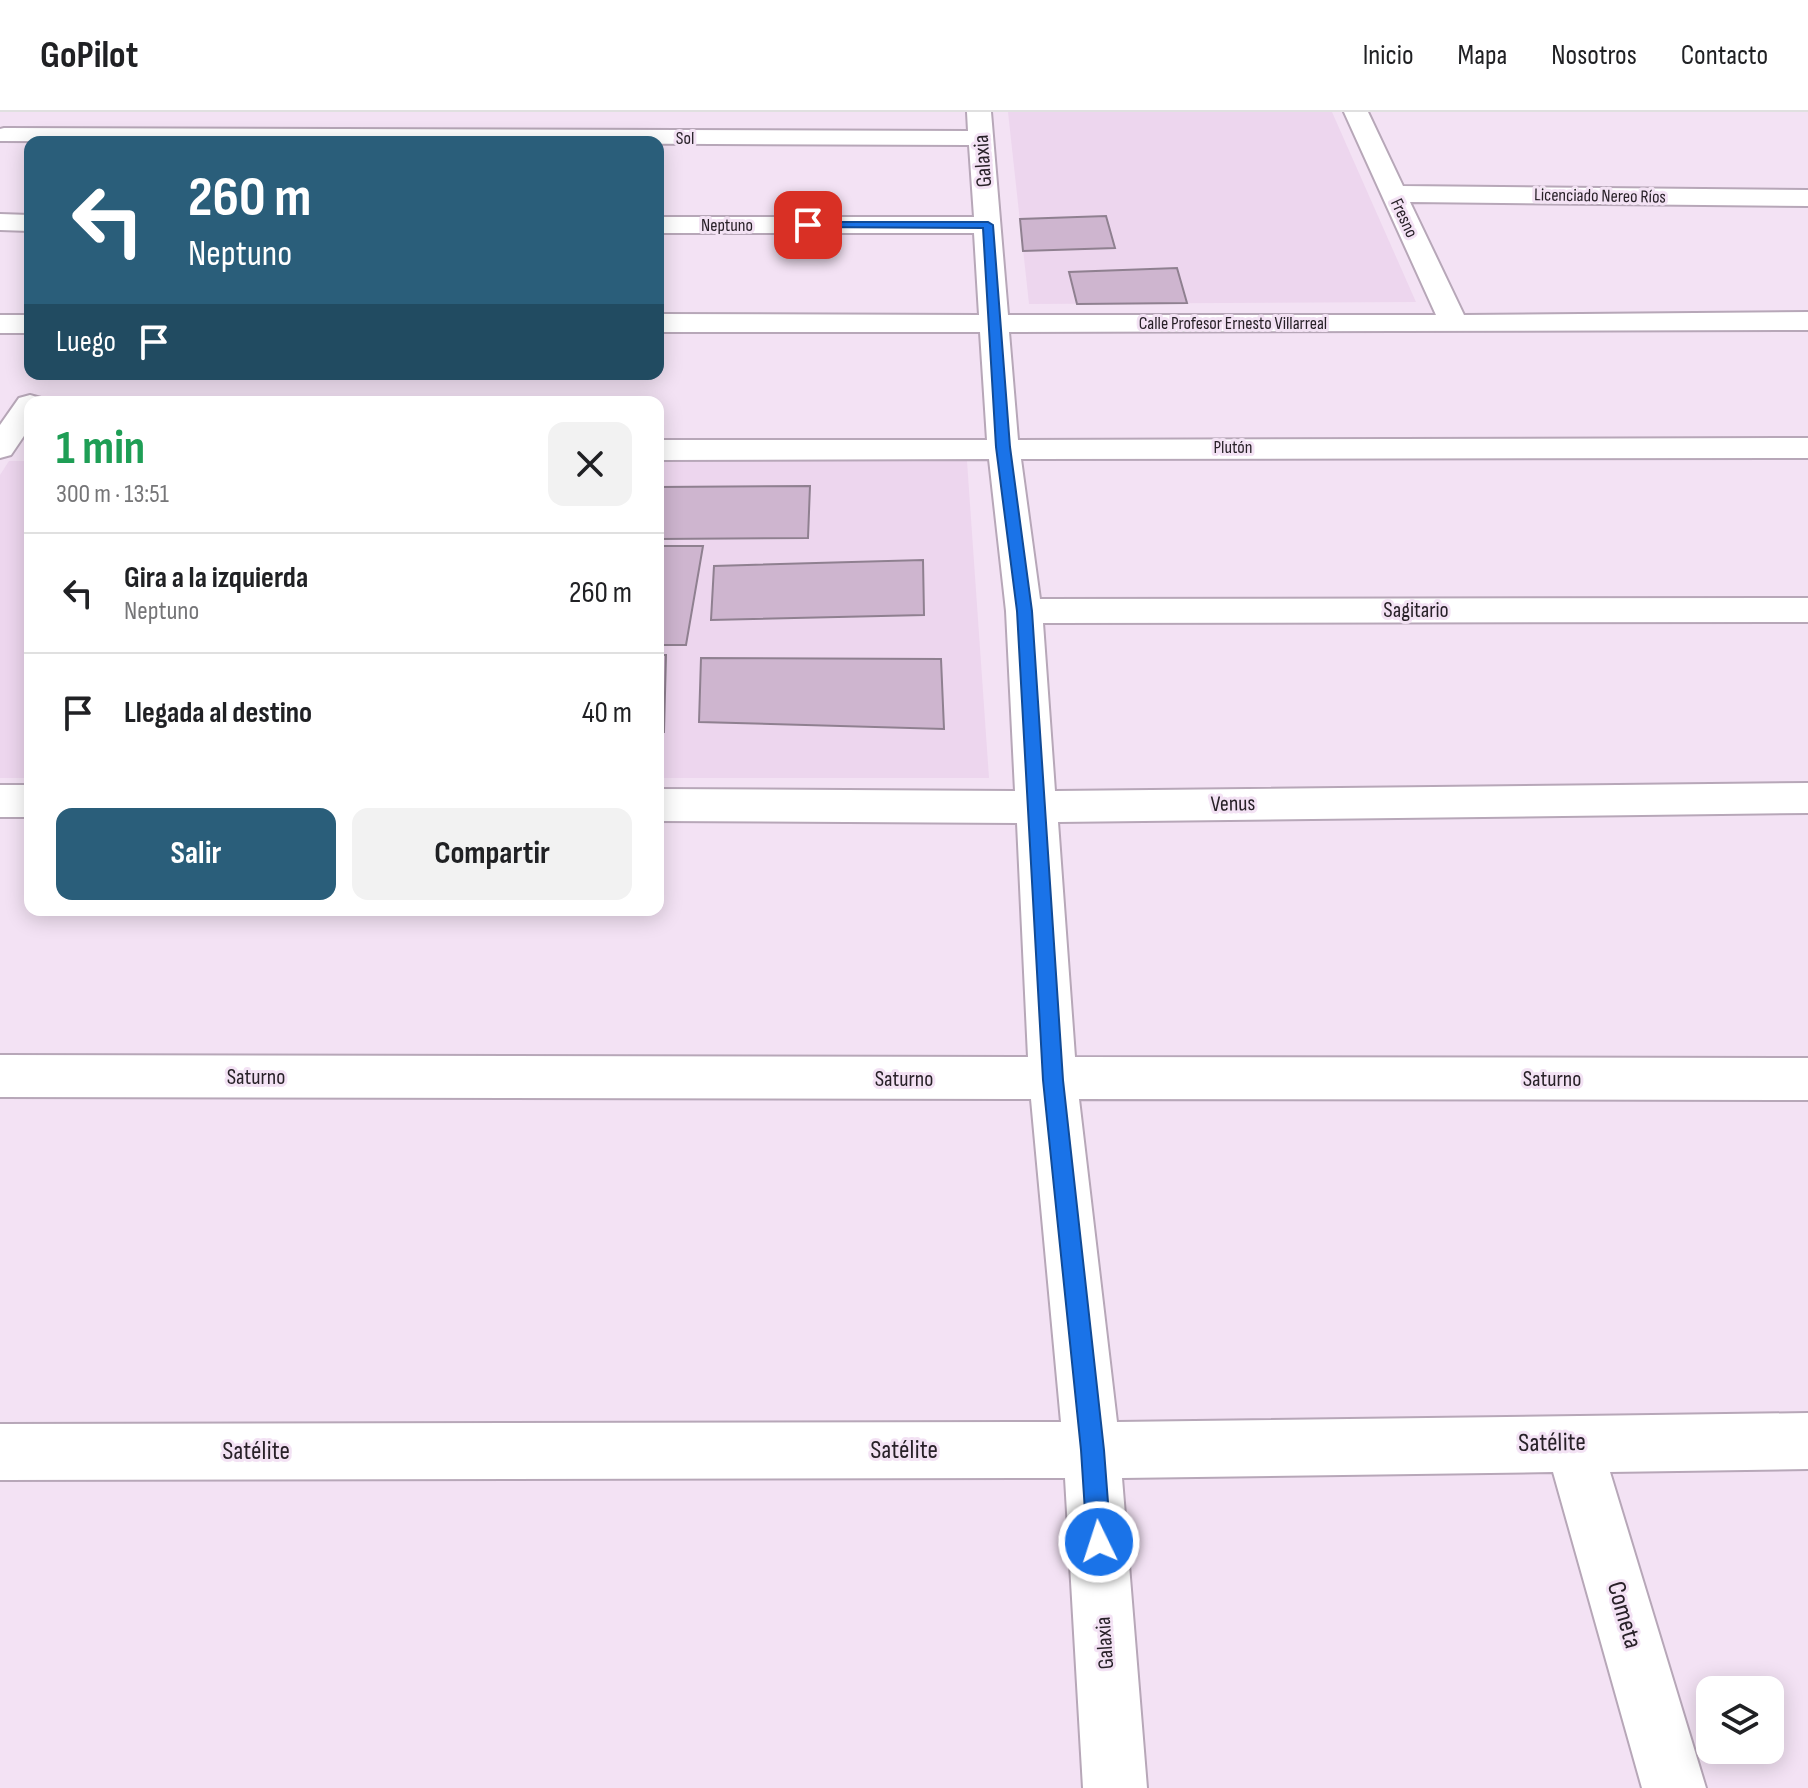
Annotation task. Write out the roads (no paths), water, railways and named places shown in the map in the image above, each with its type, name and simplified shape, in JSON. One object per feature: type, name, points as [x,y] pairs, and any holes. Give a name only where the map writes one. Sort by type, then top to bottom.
[{"type":"street","points":[[2,137],[23,112]]},
{"type":"street","points":[[222,136],[238,112]]},
{"type":"street","name":"Fresno","points":[[1356,112],[1454,324]]},
{"type":"street","name":"Sol","points":[[422,136],[980,125]]},
{"type":"street","name":"Galaxia","points":[[980,125],[1003,447],[1024,611],[1053,1080],[1092,1450],[1115,1788]]},
{"type":"street","name":"Sol","points":[[2,137],[24,137]]},
{"type":"street","name":"Licenciado Nereo Ríos","points":[[1393,194],[1808,198]]},
{"type":"street","points":[[0,222],[24,223]]},
{"type":"street","name":"Neptuno","points":[[664,225],[988,225]]},
{"type":"street","name":"Calle Profesor Ernesto Villarreal","points":[[664,323],[1808,321]]},
{"type":"street","points":[[0,324],[24,324]]},
{"type":"street","points":[[0,448],[24,412]]},
{"type":"street","name":"Plutón","points":[[664,450],[1808,448]]},
{"type":"street","points":[[0,455],[24,455]]},
{"type":"street","name":"Sagitario","points":[[1024,611],[1808,610]]},
{"type":"street","name":"Venus","points":[[664,805],[1035,807],[1808,798]]},
{"type":"street","points":[[0,801],[24,801]]},
{"type":"street","name":"Saturno","points":[[0,1076],[1808,1079]]},
{"type":"street","name":"Satélite","points":[[0,1452],[1092,1450],[1808,1441]]},
{"type":"street","name":"Cometa","points":[[1573,1442],[1674,1788]]}]
